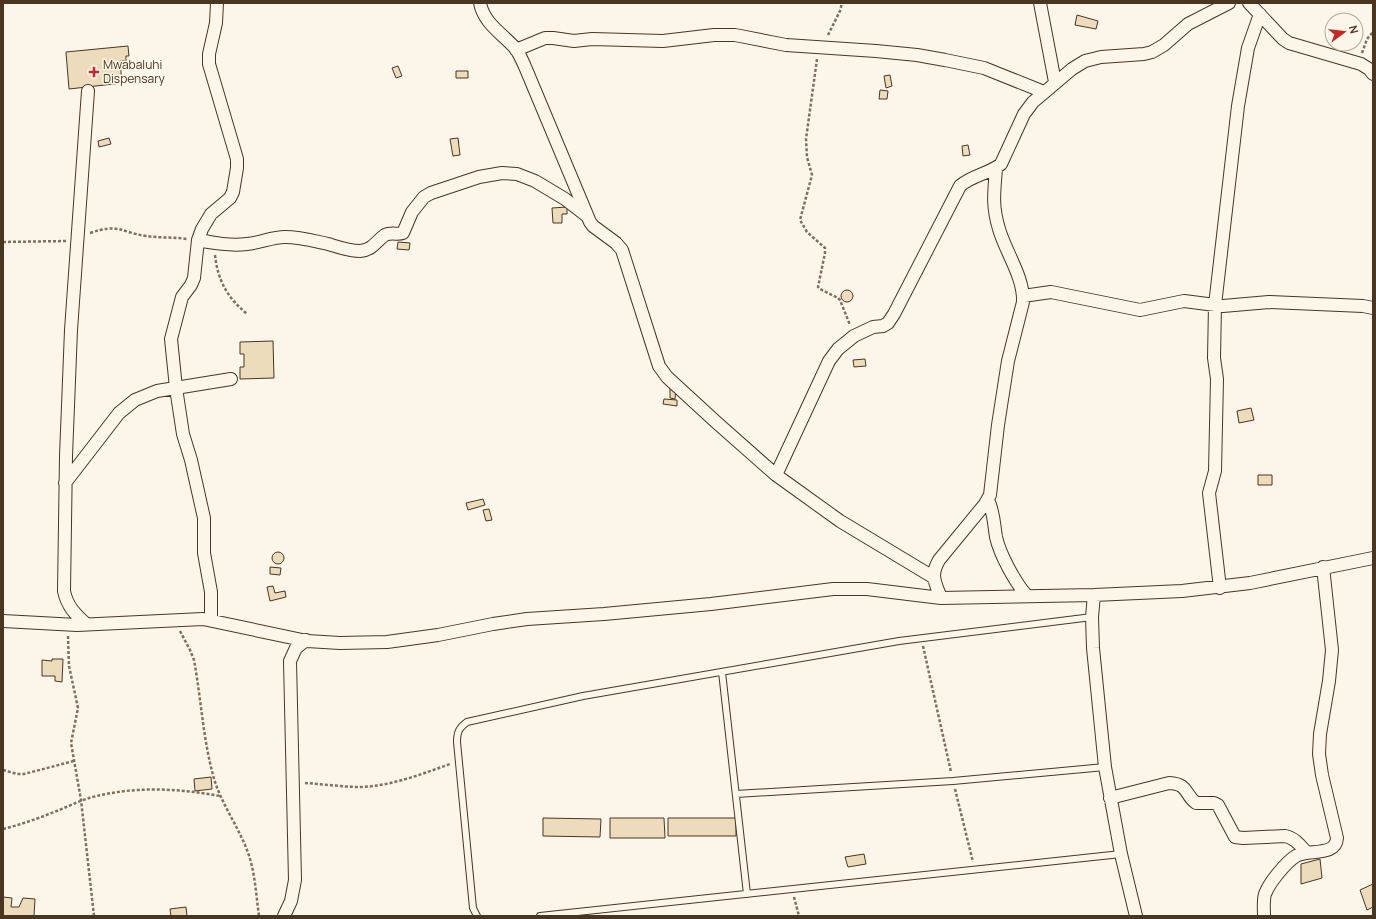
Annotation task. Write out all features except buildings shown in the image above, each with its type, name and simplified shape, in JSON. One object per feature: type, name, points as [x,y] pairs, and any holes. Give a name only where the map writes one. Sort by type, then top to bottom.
[{"type":"street","points":[[211,620],[211,592],[204,553],[204,518],[191,460],[183,434],[176,388],[172,333],[182,297],[191,285],[194,278],[198,240],[202,229],[211,214],[230,198],[233,192],[237,168],[233,142],[214,86],[209,64],[209,54],[216,23],[217,3]]},
{"type":"street","points":[[480,3],[490,24],[516,50],[535,87],[587,217],[593,226],[616,243],[622,250],[659,366],[667,378],[776,474],[840,521],[933,577]]},
{"type":"street","points":[[1040,3],[1055,82]]},
{"type":"street","points":[[776,474],[829,361],[838,349],[854,336],[888,323],[960,186],[964,182],[996,169],[1001,164],[1024,114],[1033,102],[1055,82],[1085,61],[1101,57],[1144,54],[1152,52],[1164,45],[1188,24],[1229,3]]},
{"type":"street","points":[[1249,3],[1283,39],[1289,43],[1361,64],[1373,74]]},
{"type":"street","points":[[1220,588],[1209,492],[1215,472],[1217,379],[1214,358],[1215,305],[1238,106],[1248,48],[1260,14]]},
{"type":"street","points":[[516,50],[545,38],[574,41],[592,39],[663,41],[714,34],[729,34],[786,45],[820,46],[917,55],[984,68],[1044,92]]},
{"type":"street","points":[[86,624],[68,605],[64,591],[65,483],[71,330],[88,91]]},
{"type":"street","points":[[941,598],[933,577],[933,572],[939,560],[988,500],[991,488],[998,425],[1008,361],[1023,302],[1018,276],[1000,231],[995,214],[993,199],[996,169]]},
{"type":"street","points":[[198,240],[214,243],[246,244],[277,237],[286,237],[310,240],[353,251],[367,250],[385,235],[403,233],[412,212],[424,197],[431,193],[478,177],[502,173],[517,174],[535,181],[564,199],[587,217]]},
{"type":"street","points":[[1023,296],[1051,292],[1140,310],[1184,301],[1223,306],[1269,302],[1363,306],[1373,308]]},
{"type":"street","points":[[65,483],[119,413],[135,400],[157,391],[231,379]]},
{"type":"street","points":[[988,500],[993,516],[999,547],[1017,582],[1027,596]]},
{"type":"street","points":[[3,621],[86,624],[203,619],[306,640],[340,643],[387,642],[438,635],[527,619],[604,614],[711,604],[833,589],[867,589],[941,598],[1094,596],[1220,588],[1373,558]]},
{"type":"street","points":[[1264,916],[1265,895],[1287,863],[1296,856],[1306,852],[1327,850],[1335,846],[1337,843],[1322,775],[1319,754],[1320,734],[1329,681],[1332,650],[1323,567]]},
{"type":"street","points":[[1094,596],[1092,617],[1093,655],[1105,767],[1110,798],[1136,916]]},
{"type":"street","points":[[284,916],[291,901],[294,880],[290,661],[296,648],[306,640]]},
{"type":"street","points":[[1110,798],[1174,783],[1181,785],[1191,799],[1196,803],[1214,803],[1218,805],[1234,837],[1290,837],[1294,839],[1306,852]]},
{"type":"lane","points":[[477,916],[473,908],[458,761],[457,734],[460,727],[467,722],[583,696],[921,638],[1092,617]]},
{"type":"lane","points":[[722,672],[748,894]]},
{"type":"lane","points":[[736,794],[954,781],[1105,767]]},
{"type":"lane","points":[[540,916],[1122,854]]},
{"type":"path","points":[[842,3],[840,11],[820,46],[806,139],[807,157],[812,175],[800,220],[807,232],[824,248],[825,253],[818,287],[840,300],[854,336]]},
{"type":"path","points":[[1361,64],[1362,50],[1373,32]]},
{"type":"path","points":[[3,242],[62,242],[101,230],[116,228],[146,236],[198,240]]},
{"type":"path","points":[[214,243],[216,266],[220,280],[227,294],[234,303],[247,314]]},
{"type":"path","points":[[175,620],[194,660],[210,762],[220,796],[248,852],[253,874],[259,916]]},
{"type":"path","points":[[68,624],[69,666],[78,708],[71,743],[81,800],[94,916]]},
{"type":"path","points":[[921,638],[975,869]]},
{"type":"path","points":[[292,781],[361,787],[380,785],[407,778],[458,761]]},
{"type":"path","points":[[3,770],[17,774],[24,774],[74,762]]},
{"type":"path","points":[[3,829],[45,816],[81,800],[122,791],[160,788],[220,796]]},
{"type":"path","points":[[791,889],[799,916]]},
{"type":"place","name":"Mwabaluhi Dispensary","points":[[94,72]]}]
